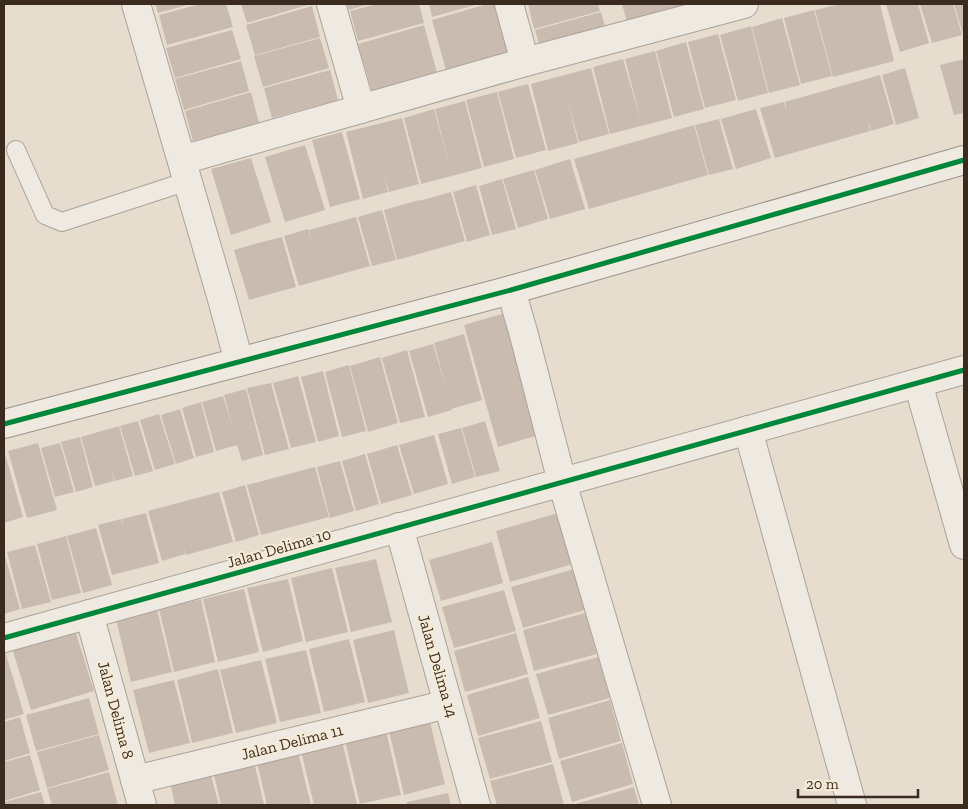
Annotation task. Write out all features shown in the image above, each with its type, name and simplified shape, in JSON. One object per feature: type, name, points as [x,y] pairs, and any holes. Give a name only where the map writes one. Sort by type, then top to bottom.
[{"type":"street","points":[[136,4],[222,298],[238,362]]},
{"type":"street","points":[[330,4],[361,109]]},
{"type":"street","points":[[509,4],[525,62]]},
{"type":"street","points":[[185,170],[361,109],[717,7],[744,4]]},
{"type":"street","points":[[4,424],[511,290],[964,160]]},
{"type":"street","points":[[511,290],[562,482],[657,805]]},
{"type":"street","name":"Jalan Delima 10","points":[[4,638],[964,370]]},
{"type":"street","points":[[918,382],[964,546]]},
{"type":"street","points":[[748,430],[852,805]]},
{"type":"street","name":"Jalan Delima 14","points":[[399,527],[476,805]]},
{"type":"street","name":"Jalan Delima 8","points":[[89,614],[138,793]]},
{"type":"street","name":"Jalan Delima 11","points":[[138,793],[448,704]]},
{"type":"lane","points":[[16,150],[45,215],[62,222],[185,170]]},
{"type":"building","points":[[155,4],[191,4],[158,13]]},
{"type":"building","points":[[200,4],[226,4],[233,27],[167,45],[159,15]]},
{"type":"building","points":[[241,4],[311,4],[247,23]]},
{"type":"building","points":[[347,4],[369,4],[349,10]]},
{"type":"building","points":[[377,4],[419,4],[424,23],[358,41],[350,11]]},
{"type":"building","points":[[429,4],[479,4],[432,17]]},
{"type":"building","points":[[487,4],[498,4],[515,62],[449,81],[432,20]]},
{"type":"building","points":[[528,4],[598,4],[600,11],[534,29]]},
{"type":"building","points":[[622,4],[693,4],[630,33]]},
{"type":"building","points":[[841,4],[880,4],[894,61],[833,77],[815,10]]},
{"type":"building","points":[[886,4],[918,4],[929,43],[900,52]]},
{"type":"building","points":[[920,4],[953,4],[962,35],[932,43]]},
{"type":"building","points":[[954,4],[964,4],[964,34],[963,34]]},
{"type":"building","points":[[312,6],[320,37],[255,55],[246,25]]},
{"type":"building","points":[[814,10],[832,76],[801,84],[784,18]]},
{"type":"building","points":[[601,12],[608,37],[542,55],[535,30]]},
{"type":"building","points":[[782,18],[800,85],[769,93],[752,27]]},
{"type":"building","points":[[424,25],[441,87],[376,105],[358,44]]},
{"type":"building","points":[[751,26],[768,93],[738,101],[720,35]]},
{"type":"building","points":[[232,30],[241,59],[175,78],[166,48]]},
{"type":"building","points":[[718,34],[736,100],[705,108],[688,42]]},
{"type":"building","points":[[320,38],[329,68],[263,87],[254,56]]},
{"type":"building","points":[[686,42],[704,109],[674,117],[656,51]]},
{"type":"building","points":[[655,51],[672,118],[610,134],[593,67],[623,59],[641,121],[625,59]]},
{"type":"building","points":[[964,59],[964,113],[954,115],[940,65]]},
{"type":"building","points":[[241,61],[249,91],[184,110],[175,79]]},
{"type":"building","points":[[591,68],[609,134],[579,142],[567,99],[578,143],[548,151],[531,84]]},
{"type":"building","points":[[905,68],[919,118],[896,125],[882,75]]},
{"type":"building","points":[[330,70],[338,100],[272,118],[264,88]]},
{"type":"building","points":[[880,75],[894,124],[871,131],[868,120],[870,131],[775,158],[760,108],[784,102],[787,113],[785,102]]},
{"type":"building","points":[[528,84],[546,150],[516,158],[498,92]]},
{"type":"building","points":[[251,92],[259,123],[193,141],[185,111]]},
{"type":"building","points":[[497,92],[514,159],[484,167],[466,100]]},
{"type":"building","points":[[465,101],[482,168],[421,184],[404,118],[434,109],[451,172],[435,109]]},
{"type":"building","points":[[756,109],[771,158],[736,169],[721,119]]},
{"type":"building","points":[[402,118],[419,184],[389,192],[384,174],[388,192],[363,199],[346,132]]},
{"type":"building","points":[[719,119],[733,169],[709,175],[695,125]]},
{"type":"building","points":[[694,125],[708,175],[589,209],[574,159]]},
{"type":"building","points":[[342,132],[360,199],[330,207],[312,140]]},
{"type":"building","points":[[305,145],[325,210],[285,222],[265,157]]},
{"type":"building","points":[[251,158],[271,222],[231,235],[211,169]]},
{"type":"building","points":[[570,159],[585,209],[550,219],[535,170]]},
{"type":"building","points":[[534,170],[548,219],[518,228],[503,179]]},
{"type":"building","points":[[502,179],[516,229],[492,235],[479,186]]},
{"type":"building","points":[[476,185],[490,235],[467,242],[453,192]]},
{"type":"building","points":[[451,192],[465,241],[397,260],[384,210]]},
{"type":"building","points":[[382,210],[396,260],[372,266],[358,217]]},
{"type":"building","points":[[356,217],[370,266],[299,286],[284,236],[308,229],[312,243],[309,230]]},
{"type":"building","points":[[282,237],[296,287],[249,300],[234,250]]},
{"type":"building","points":[[512,311],[546,433],[498,447],[464,325]]},
{"type":"building","points":[[464,334],[482,400],[428,417],[409,351],[433,344],[446,388],[434,343]]},
{"type":"building","points":[[407,350],[425,417],[400,423],[382,358]]},
{"type":"building","points":[[380,357],[398,423],[368,432],[350,366]]},
{"type":"building","points":[[349,365],[366,431],[342,437],[325,372]]},
{"type":"building","points":[[323,371],[339,436],[318,442],[301,377]]},
{"type":"building","points":[[298,376],[316,442],[291,448],[273,383]]},
{"type":"building","points":[[271,383],[289,449],[265,455],[247,388]]},
{"type":"building","points":[[246,389],[263,455],[242,461],[237,445],[216,451],[202,402],[223,396],[233,428],[224,395]]},
{"type":"building","points":[[201,402],[214,452],[196,457],[182,408]]},
{"type":"building","points":[[180,409],[194,458],[176,464],[161,415]]},
{"type":"building","points":[[159,414],[175,464],[155,470],[140,420]]},
{"type":"building","points":[[138,421],[153,471],[135,476],[120,426]]},
{"type":"building","points":[[485,421],[500,471],[476,477],[462,428]]},
{"type":"building","points":[[119,426],[133,476],[115,481],[112,470],[114,481],[95,486],[81,437]]},
{"type":"building","points":[[461,428],[475,477],[452,484],[438,434]]},
{"type":"building","points":[[434,435],[448,484],[414,494],[399,445]]},
{"type":"building","points":[[80,437],[93,487],[76,492],[61,442]]},
{"type":"building","points":[[38,443],[57,510],[27,518],[8,451]]},
{"type":"building","points":[[60,443],[74,492],[55,497],[41,448]]},
{"type":"building","points":[[397,445],[412,495],[381,504],[367,454]]},
{"type":"building","points":[[4,450],[23,517],[4,523]]},
{"type":"building","points":[[365,454],[379,504],[356,511],[342,461]]},
{"type":"building","points":[[340,461],[354,511],[330,518],[317,467]]},
{"type":"building","points":[[315,467],[329,517],[261,535],[247,485]]},
{"type":"building","points":[[245,485],[259,535],[236,542],[222,492]]},
{"type":"building","points":[[219,492],[233,542],[186,555],[184,548],[185,554],[162,561],[148,511]]},
{"type":"building","points":[[146,513],[159,563],[112,575],[98,525],[121,519],[123,525],[122,519]]},
{"type":"building","points":[[558,513],[573,564],[510,582],[496,531]]},
{"type":"building","points":[[96,528],[112,585],[83,593],[67,536]]},
{"type":"building","points":[[66,536],[81,593],[52,600],[37,544]]},
{"type":"building","points":[[492,542],[503,583],[441,601],[429,560]]},
{"type":"building","points":[[35,545],[51,602],[22,609],[7,552]]},
{"type":"building","points":[[4,552],[20,609],[4,614]]},
{"type":"building","points":[[376,559],[392,622],[351,632],[335,568]]},
{"type":"building","points":[[332,568],[348,632],[306,642],[291,578]]},
{"type":"building","points":[[574,569],[585,610],[523,628],[511,587]]},
{"type":"building","points":[[288,579],[303,641],[263,652],[247,588]]},
{"type":"building","points":[[244,589],[259,652],[218,662],[203,599]]},
{"type":"building","points":[[504,590],[516,631],[454,648],[442,607]]},
{"type":"building","points":[[201,599],[215,662],[174,672],[159,609]]},
{"type":"building","points":[[157,610],[172,672],[131,682],[116,619]]},
{"type":"building","points":[[585,613],[597,654],[534,671],[523,630]]},
{"type":"building","points":[[75,630],[94,691],[31,710],[12,648]]},
{"type":"building","points":[[394,630],[409,693],[368,703],[353,640]]},
{"type":"building","points":[[516,633],[528,674],[465,692],[454,651]]},
{"type":"building","points":[[349,639],[365,702],[324,712],[309,649]]},
{"type":"building","points":[[306,650],[321,713],[280,722],[265,659]]},
{"type":"building","points":[[4,651],[24,714],[4,720]]},
{"type":"building","points":[[598,657],[610,698],[548,715],[536,674]]},
{"type":"building","points":[[261,660],[277,723],[236,733],[220,670]]},
{"type":"building","points":[[218,669],[233,733],[192,743],[177,680]]},
{"type":"building","points":[[528,677],[540,718],[478,736],[467,695]]},
{"type":"building","points":[[174,680],[190,743],[149,753],[133,690]]},
{"type":"building","points":[[89,698],[99,734],[36,751],[26,715]]},
{"type":"building","points":[[610,700],[621,741],[559,759],[548,718]]},
{"type":"building","points":[[20,717],[30,753],[4,761],[4,722]]},
{"type":"building","points":[[541,721],[552,762],[490,779],[478,738]]},
{"type":"building","points":[[430,722],[445,784],[404,795],[389,731]]},
{"type":"building","points":[[386,731],[401,795],[360,804],[345,741]]},
{"type":"building","points":[[99,735],[109,770],[47,788],[37,752]]},
{"type":"building","points":[[342,741],[357,804],[314,805],[301,751]]},
{"type":"building","points":[[622,743],[633,784],[572,802],[560,761]]},
{"type":"building","points":[[298,752],[311,805],[267,805],[257,762]]},
{"type":"building","points":[[30,755],[40,790],[4,801],[4,762]]},
{"type":"building","points":[[254,762],[264,805],[221,805],[213,771]]},
{"type":"building","points":[[553,764],[564,805],[497,805],[490,781]]},
{"type":"building","points":[[109,772],[118,805],[52,805],[47,789]]},
{"type":"building","points":[[210,772],[219,805],[175,805],[170,782]]},
{"type":"building","points":[[634,787],[639,805],[572,805]]},
{"type":"building","points":[[41,792],[45,805],[4,805],[4,802]]},
{"type":"building","points":[[448,793],[451,805],[407,805],[407,802]]},
{"type":"cycle path","points":[[4,424],[511,290],[964,160]]},
{"type":"cycle path","points":[[4,638],[964,370]]}]
